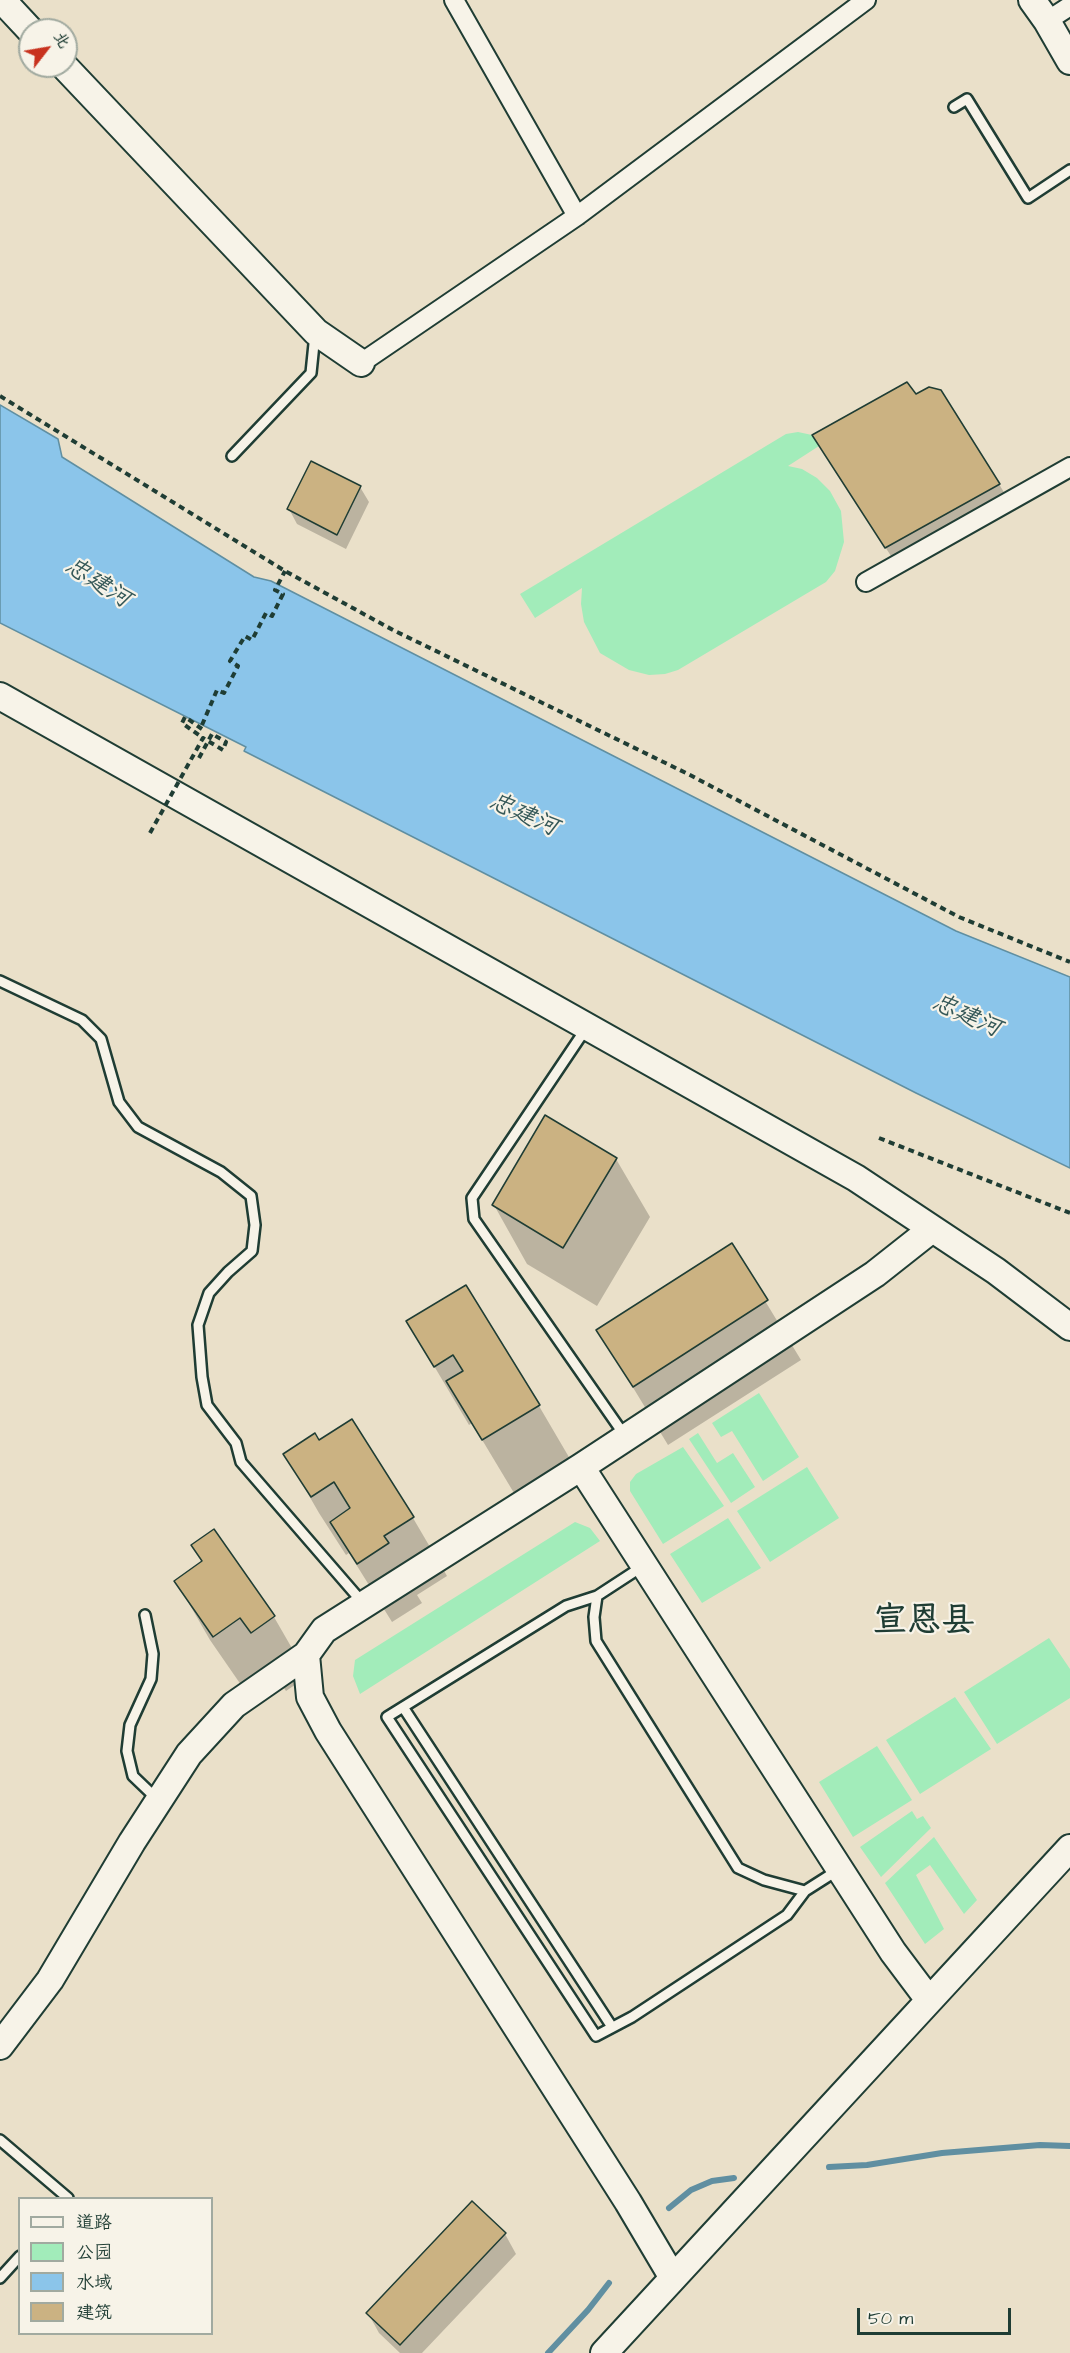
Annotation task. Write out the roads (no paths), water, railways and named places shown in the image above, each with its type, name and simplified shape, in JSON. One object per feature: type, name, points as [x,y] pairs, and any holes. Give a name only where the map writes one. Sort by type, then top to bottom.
[{"type":"street","points":[[2,0],[19,18]]},
{"type":"street","points":[[454,0],[577,216]]},
{"type":"street","points":[[75,78],[316,332],[361,363],[577,216],[866,0]]},
{"type":"street","points":[[1032,0],[1070,61]]},
{"type":"street","points":[[1047,21],[1070,6]]},
{"type":"street","points":[[866,582],[1070,467]]},
{"type":"street","points":[[0,696],[856,1178],[996,1271],[1070,1327]]},
{"type":"street","points":[[0,2046],[50,1980],[189,1754],[234,1704],[306,1655],[324,1630],[581,1467],[875,1274],[932,1229]]},
{"type":"street","points":[[581,1467],[893,1952],[929,2000]]},
{"type":"street","points":[[306,1655],[310,1697],[328,1731],[628,2202],[673,2278]]},
{"type":"street","points":[[604,2353],[1070,1848]]},
{"type":"lane","points":[[954,107],[967,99],[1028,198],[1070,170]]},
{"type":"lane","points":[[232,456],[311,373],[316,332]]},
{"type":"lane","points":[[0,981],[82,1020],[101,1039],[119,1102],[138,1127],[221,1172],[251,1196],[255,1225],[252,1251],[228,1272],[210,1293],[198,1326],[207,1405],[236,1443],[241,1462],[364,1605]]},
{"type":"lane","points":[[587,1027],[472,1198],[474,1219],[626,1437]]},
{"type":"lane","points":[[645,1565],[597,1596],[566,1606],[387,1717],[596,2036],[632,2017],[787,1915],[805,1891],[840,1870]]},
{"type":"lane","points":[[597,1596],[594,1617],[596,1641],[738,1868],[764,1880],[805,1891]]},
{"type":"lane","points":[[145,1616],[153,1654],[151,1679],[130,1725],[127,1751],[133,1776],[159,1801]]},
{"type":"lane","points":[[403,1707],[612,2027]]},
{"type":"lane","points":[[0,2140],[66,2197]]},
{"type":"lane","points":[[0,2278],[18,2258]]},
{"type":"water","name":"忠建河","points":[[0,405],[58,439],[62,457],[254,577],[271,581],[956,931],[1070,977],[1070,1168],[916,1093],[244,751],[246,747],[0,623]]},
{"type":"waterway","points":[[829,2167],[867,2165],[942,2153],[1040,2145],[1070,2146]]},
{"type":"waterway","points":[[669,2208],[691,2190],[712,2181],[734,2178]]},
{"type":"waterway","points":[[548,2353],[588,2310],[609,2283]]},
{"type":"district","name":"宣恩县","points":[[924,1623]]}]
